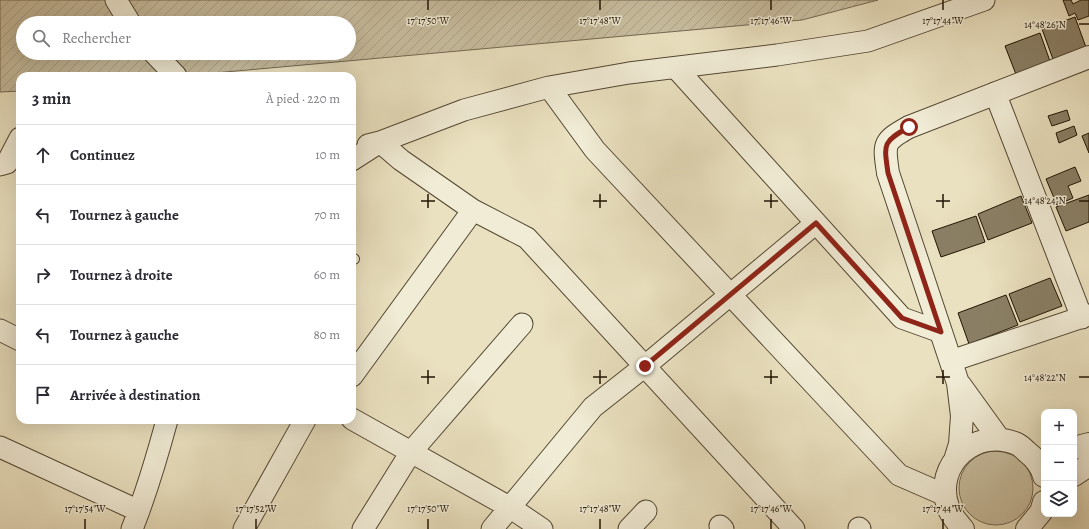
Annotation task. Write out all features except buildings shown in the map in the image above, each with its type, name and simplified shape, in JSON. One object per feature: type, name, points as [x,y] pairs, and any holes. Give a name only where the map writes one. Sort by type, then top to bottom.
[{"type":"street","points":[[116,0],[126,16]]},
{"type":"street","points":[[356,148],[380,142],[464,110],[548,87],[629,73],[777,55],[868,41],[984,0]]},
{"type":"street","points":[[955,460],[960,444],[962,416],[958,383],[888,173],[885,151],[889,141],[895,135],[909,127],[1089,57]]},
{"type":"street","points":[[161,60],[172,72]]},
{"type":"street","points":[[676,68],[902,318],[941,332]]},
{"type":"street","points":[[548,87],[595,150],[899,475],[945,495]]},
{"type":"street","points":[[951,361],[1085,317],[995,93]]},
{"type":"street","points":[[356,157],[380,142]]},
{"type":"street","points":[[380,142],[401,160],[473,210],[527,238],[794,529]]},
{"type":"street","points":[[0,165],[7,163],[16,146]]},
{"type":"street","points":[[356,371],[473,210]]},
{"type":"street","points":[[492,529],[511,508],[593,407],[645,366],[816,223]]},
{"type":"street","points":[[363,529],[411,452],[522,324]]},
{"type":"street","points":[[0,330],[16,338]]},
{"type":"street","points":[[958,383],[999,440]]},
{"type":"street","points":[[356,421],[511,508],[542,529]]},
{"type":"street","points":[[0,447],[135,520],[156,462],[165,424]]},
{"type":"street","points":[[244,529],[303,424]]},
{"type":"street","points":[[963,529],[954,519],[948,508],[945,495],[945,482],[948,471],[955,460],[967,448],[982,441],[999,440],[1018,444],[1039,456]]},
{"type":"street","points":[[1077,447],[1089,444]]},
{"type":"street","points":[[1077,473],[1089,465]]},
{"type":"street","points":[[629,529],[646,511]]},
{"type":"street","points":[[1028,528],[1041,512]]},
{"type":"shaded area","points":[[0,0],[878,0],[802,20],[225,72],[16,72],[16,91],[0,92]]},
{"type":"shaded area","points":[[989,451],[1003,451],[1017,457],[1027,467],[1033,481],[1033,495],[1027,509],[1017,519],[1003,525],[989,525],[975,519],[965,509],[959,495],[959,481],[965,467],[975,457]]},
{"type":"route","points":[[645,366],[816,223],[902,318],[941,332],[888,173],[885,151],[889,141],[895,135],[909,127]]}]
